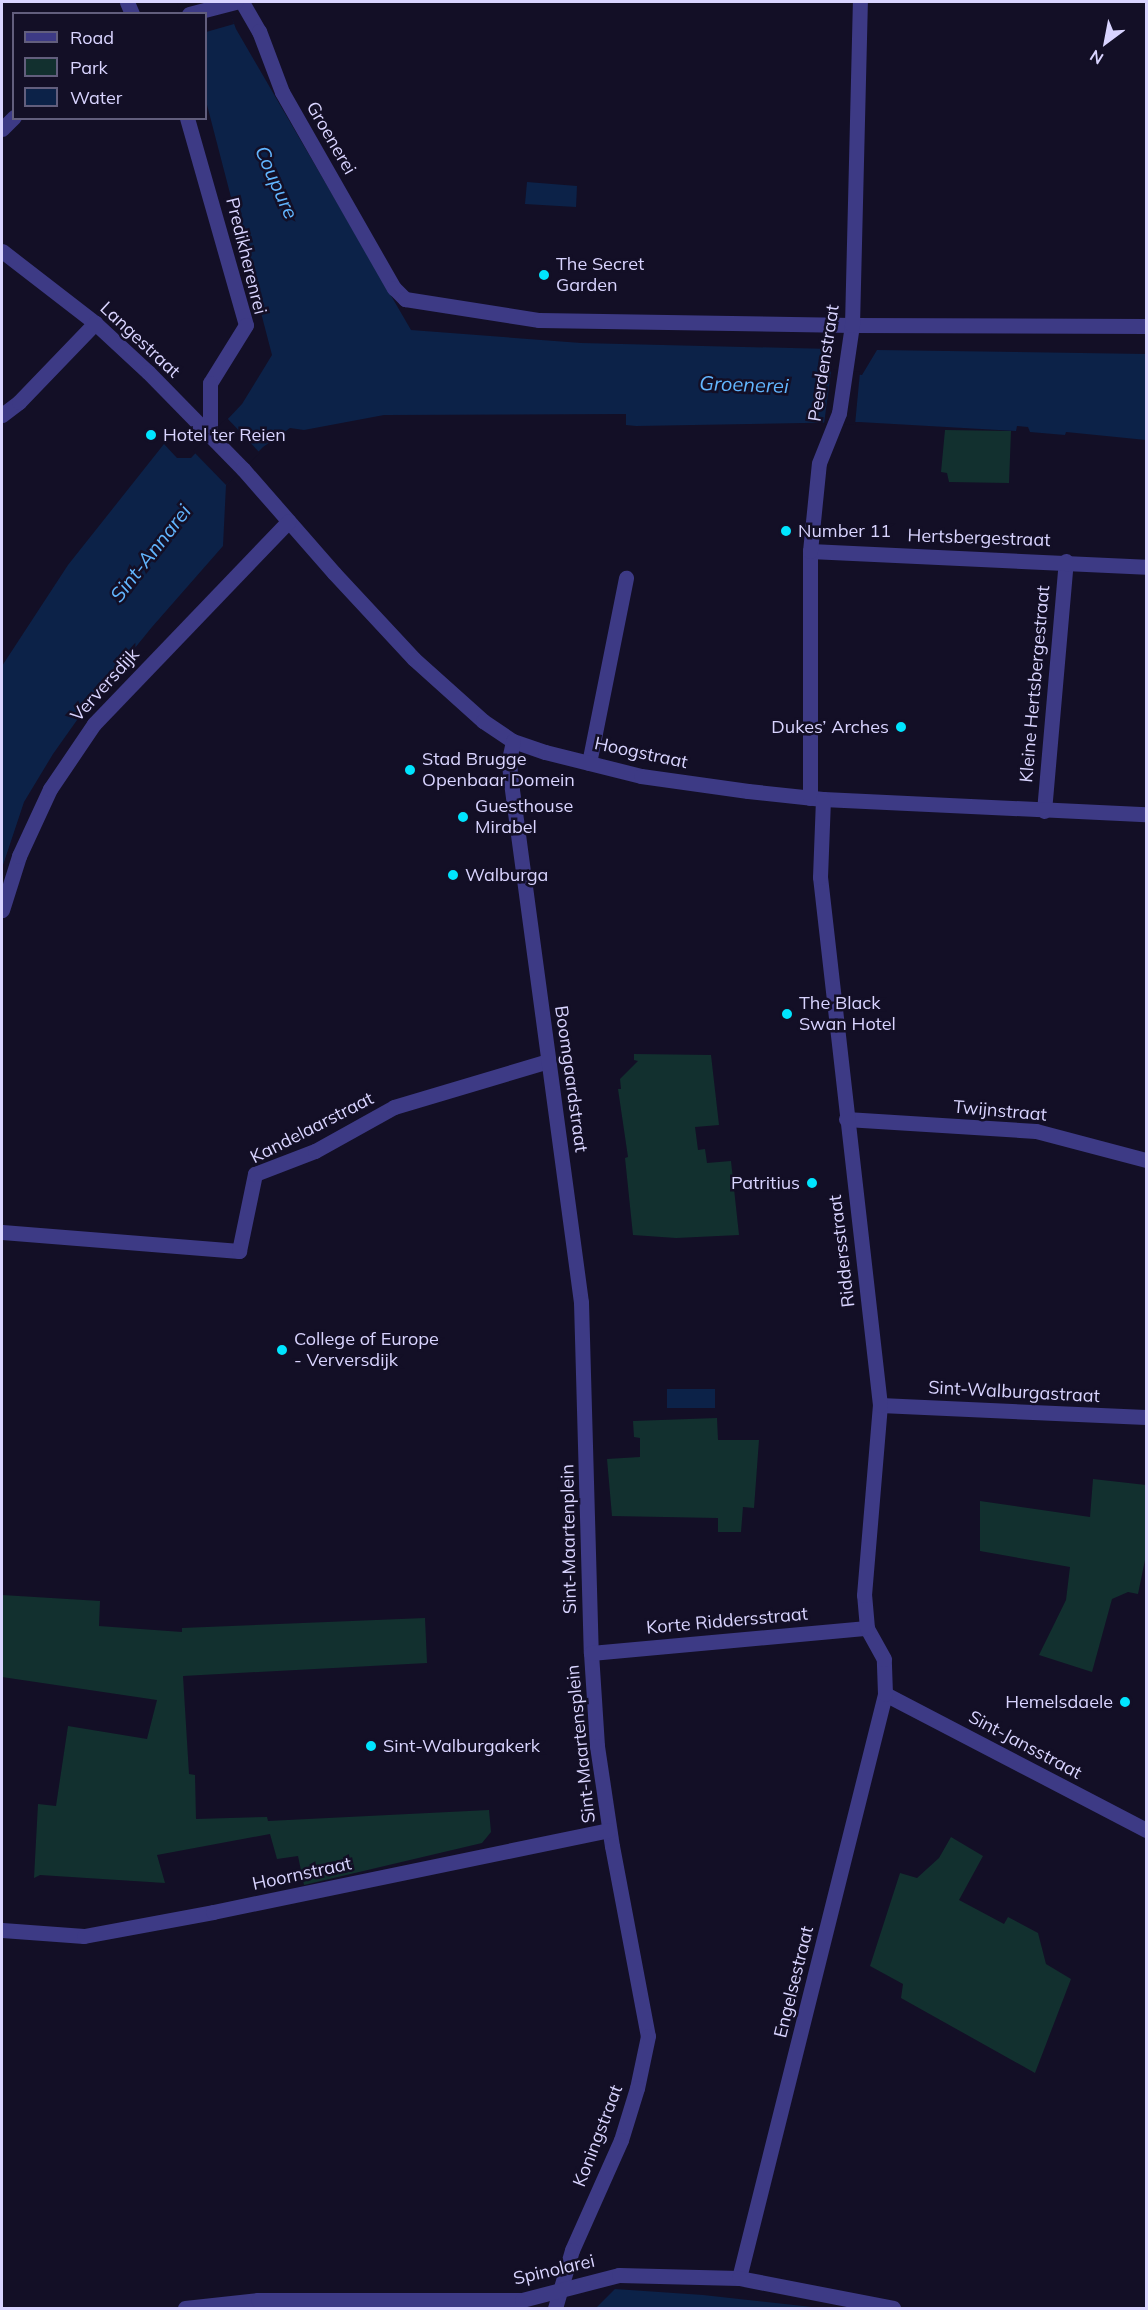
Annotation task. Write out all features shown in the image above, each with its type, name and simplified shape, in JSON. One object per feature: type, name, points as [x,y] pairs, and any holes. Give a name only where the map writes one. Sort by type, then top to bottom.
[{"type":"street","name":"Groenerei","points":[[235,2],[259,32],[282,92],[394,288],[405,299],[540,320],[852,326],[1146,326]]},
{"type":"street","points":[[197,12],[235,2]]},
{"type":"street","name":"Peerdenstraat","points":[[816,799],[810,551],[819,463],[836,425],[852,326],[860,2]]},
{"type":"street","name":"Predikherenrei","points":[[188,120],[246,325],[210,383],[210,434]]},
{"type":"street","name":"Langestraat","points":[[2,251],[94,324],[210,434],[243,469]]},
{"type":"street","points":[[2,415],[25,395],[94,324]]},
{"type":"street","name":"Hoogstraat","points":[[243,469],[414,659],[483,721],[513,741],[641,776],[816,799],[1146,814]]},
{"type":"street","name":"Verversdijk","points":[[2,910],[19,856],[50,789],[94,724],[289,521]]},
{"type":"street","name":"Hertsbergestraat","points":[[810,551],[1066,561],[1146,567]]},
{"type":"street","name":"Kleine Hertsbergestraat","points":[[1044,811],[1066,561]]},
{"type":"street","points":[[589,763],[626,578]]},
{"type":"street","name":"Boomgaardstraat","points":[[513,741],[509,760],[510,775],[579,1284],[586,1425]]},
{"type":"street","name":"Riddersstraat","points":[[816,799],[820,877],[880,1405],[864,1595],[867,1628],[884,1659],[885,1694]]},
{"type":"street","name":"Kandelaarstraat","points":[[2,1232],[239,1251],[255,1174],[315,1150],[394,1107],[548,1061]]},
{"type":"street","name":"Twijnstraat","points":[[846,1119],[1036,1131],[1146,1160]]},
{"type":"street","name":"Sint-Walburgastraat","points":[[880,1405],[1146,1417]]},
{"type":"street","name":"Sint-Maartenplein","points":[[586,1425],[591,1653]]},
{"type":"street","name":"Korte Riddersstraat","points":[[591,1653],[867,1628]]},
{"type":"street","name":"Sint-Maartensplein","points":[[591,1653],[597,1746],[609,1830]]},
{"type":"street","name":"Sint-Jansstraat","points":[[885,1694],[1146,1830]]},
{"type":"street","name":"Engelsestraat","points":[[739,2278],[885,1694]]},
{"type":"street","name":"Hoornstraat","points":[[2,1930],[84,1936],[213,1912],[609,1830]]},
{"type":"street","name":"Koningstraat","points":[[555,2308],[572,2250],[621,2140],[638,2088],[648,2036],[609,1830]]},
{"type":"street","name":"Spinolarei","points":[[185,2308],[258,2300],[522,2300],[619,2275],[739,2278],[893,2308]]},
{"type":"green space","points":[[945,430],[1011,431],[1009,483],[949,482],[947,473],[941,472]]},
{"type":"green space","points":[[634,1054],[711,1055],[719,1125],[695,1127],[698,1150],[705,1149],[707,1163],[731,1161],[739,1235],[676,1238],[633,1235],[625,1158],[628,1157],[618,1089],[621,1089],[620,1079],[638,1061],[634,1060]]},
{"type":"green space","points":[[717,1418],[718,1440],[759,1440],[754,1508],[743,1507],[741,1532],[718,1532],[718,1518],[612,1516],[607,1459],[640,1457],[640,1438],[634,1437],[633,1421]]},
{"type":"green space","points":[[1093,1479],[1146,1485],[1146,1555],[1138,1594],[1128,1592],[1112,1599],[1092,1672],[1039,1655],[1066,1600],[1070,1567],[980,1551],[980,1501],[1090,1517]]},
{"type":"green space","points":[[2,1595],[100,1601],[99,1626],[182,1632],[182,1628],[425,1618],[427,1663],[183,1676],[189,1774],[195,1775],[196,1819],[267,1817],[268,1821],[489,1810],[491,1832],[482,1843],[304,1885],[298,1856],[277,1859],[270,1834],[157,1855],[165,1883],[40,1875],[34,1878],[38,1804],[56,1806],[68,1726],[147,1739],[157,1700],[2,1677]]},
{"type":"green space","points":[[951,1837],[983,1856],[959,1900],[1004,1924],[1008,1917],[1038,1933],[1046,1964],[1071,1979],[1035,2073],[901,1998],[903,1984],[870,1966],[900,1873],[917,1878],[939,1858]]},
{"type":"water","points":[[226,2],[236,29],[411,330],[581,343],[831,349],[829,371],[862,375],[877,350],[1146,354],[1146,440],[1066,432],[1065,435],[1030,432],[1028,427],[1017,426],[1016,431],[859,422],[636,426],[626,425],[626,414],[384,415],[304,430],[290,428],[263,447],[226,485],[223,546],[152,627],[82,713],[53,754],[24,802],[2,868],[2,666],[68,565],[164,444],[177,458],[191,458],[242,404],[272,355],[207,105],[207,13]]},
{"type":"water","points":[[527,182],[577,186],[576,207],[525,204]]},
{"type":"water","points":[[667,1389],[715,1389],[715,1408],[667,1408]]},
{"type":"water","points":[[615,2289],[703,2295],[821,2308],[596,2308]]},
{"type":"pier","points":[[177,2],[227,2],[234,24],[207,32],[207,12],[180,12]]},
{"type":"pier","points":[[833,357],[833,369],[860,372],[855,425],[824,424]]},
{"type":"pier","points":[[227,418],[260,453],[226,485],[193,451]]},
{"type":"place","name":"The Secret Garden","points":[[544,275]]},
{"type":"place","name":"Hotel ter Reien","points":[[151,435]]},
{"type":"place","name":"Number 11","points":[[786,531]]},
{"type":"place","name":"Dukes’ Arches","points":[[901,727]]},
{"type":"place","name":"Stad Brugge Openbaar Domein","points":[[410,770]]},
{"type":"place","name":"Guesthouse Mirabel","points":[[463,817]]},
{"type":"place","name":"Walburga","points":[[453,875]]},
{"type":"place","name":"The Black Swan Hotel","points":[[787,1014]]},
{"type":"place","name":"Patritius","points":[[812,1183]]},
{"type":"place","name":"College of Europe - Verversdijk","points":[[282,1350]]},
{"type":"place","name":"Hemelsdaele","points":[[1125,1702]]},
{"type":"place","name":"Sint-Walburgakerk","points":[[371,1746]]},
{"type":"water label","name":"Coupure","points":[[277,182]]},
{"type":"water label","name":"Sint-Annarei","points":[[150,553]]}]
